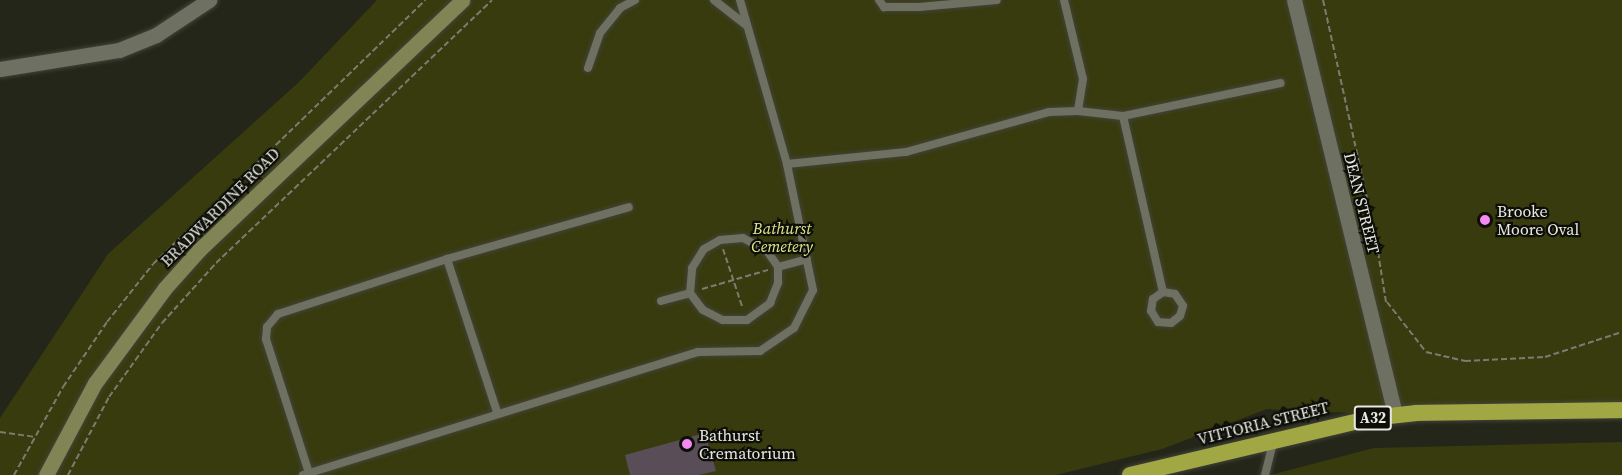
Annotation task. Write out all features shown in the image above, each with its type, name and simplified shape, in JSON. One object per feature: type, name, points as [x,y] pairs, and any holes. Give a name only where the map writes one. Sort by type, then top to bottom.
[{"type":"highway","name":"VITTORIA STREET","points":[[1130,475],[1273,438],[1395,415],[1622,410]]},
{"type":"main road","name":"BRADWARDINE ROAD","points":[[46,475],[95,383],[165,288],[198,250],[462,0]]},
{"type":"street","points":[[0,69],[119,50],[156,35],[209,0]]},
{"type":"street","name":"DEAN STREET","points":[[1294,0],[1395,415]]},
{"type":"lane","points":[[588,68],[600,33],[620,8],[634,0]]},
{"type":"lane","points":[[714,0],[746,25]]},
{"type":"lane","points":[[629,207],[447,259],[278,314],[267,327],[266,339],[306,474],[496,412],[698,352],[760,351],[794,328],[813,290],[787,164],[740,0]]},
{"type":"lane","points":[[879,0],[884,7],[997,0]]},
{"type":"lane","points":[[1064,0],[1083,79],[1078,111]]},
{"type":"lane","points":[[787,164],[906,152],[1049,112],[1078,111],[1123,116],[1281,83]]},
{"type":"lane","points":[[1123,116],[1163,292]]},
{"type":"lane","points":[[743,238],[767,251],[778,267],[778,283],[770,303],[747,320],[723,320],[703,310],[690,293],[692,268],[704,249],[720,240],[743,238]]},
{"type":"lane","points":[[447,259],[496,412]]},
{"type":"lane","points":[[778,267],[807,259]]},
{"type":"lane","points":[[1163,292],[1175,294],[1183,306],[1180,316],[1171,323],[1158,322],[1151,311],[1153,299],[1163,292]]},
{"type":"lane","points":[[661,301],[690,293]]},
{"type":"lane","points":[[1265,475],[1273,438]]},
{"type":"path","points":[[14,475],[107,322],[153,264],[425,0]]},
{"type":"path","points":[[68,475],[109,397],[162,323],[193,289],[492,0]]},
{"type":"path","points":[[1323,0],[1375,234],[1386,302],[1426,352],[1465,361],[1545,357],[1622,332]]},
{"type":"path","points":[[720,240],[747,320]]},
{"type":"path","points":[[690,293],[778,267]]},
{"type":"path","points":[[1370,306],[1386,302]]},
{"type":"path","points":[[0,432],[35,437]]},
{"type":"green space","name":"Bathurst Cemetery","points":[[377,0],[1622,0],[1622,411],[1395,415],[1267,409],[1162,449],[1056,475],[0,475],[0,418],[108,254],[299,82]]},
{"type":"green space","points":[[1622,442],[1622,475],[1270,475],[1374,448]]},
{"type":"building","name":"Bathurst Crematorium","points":[[705,433],[716,471],[699,475],[630,475],[625,455]]},
{"type":"place","name":"Brooke Moore Oval","points":[[1485,220]]},
{"type":"place","name":"Bathurst Crematorium","points":[[687,444]]}]
